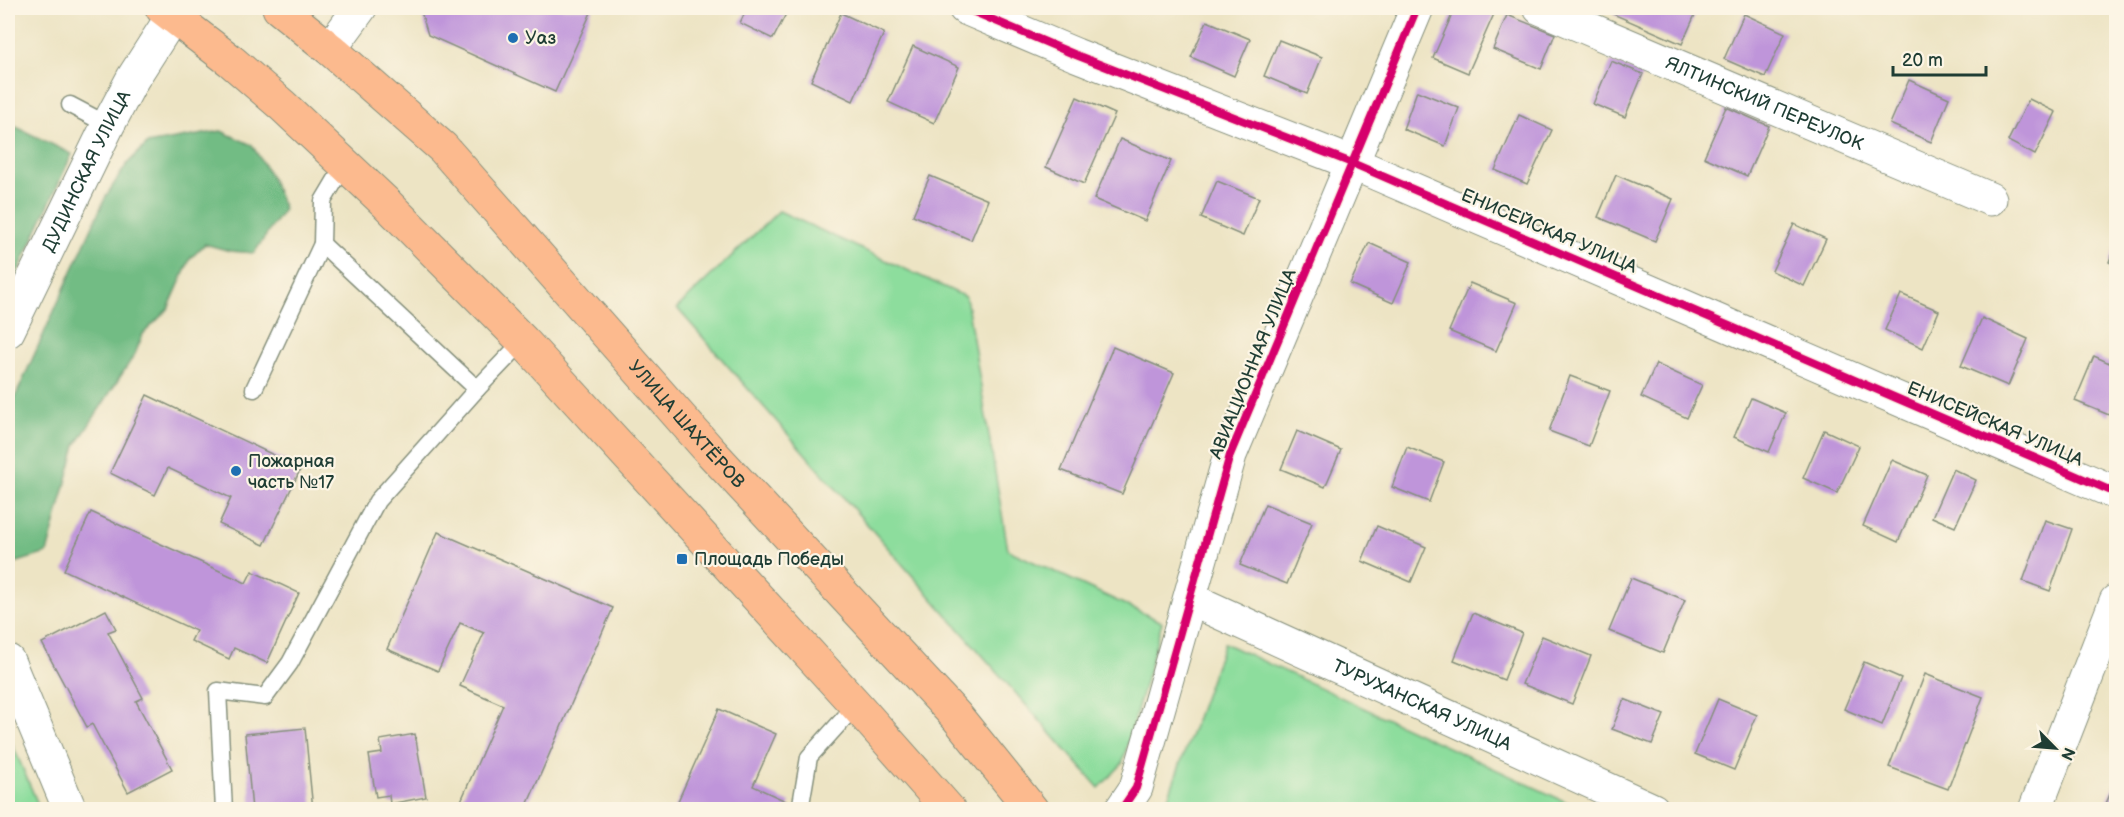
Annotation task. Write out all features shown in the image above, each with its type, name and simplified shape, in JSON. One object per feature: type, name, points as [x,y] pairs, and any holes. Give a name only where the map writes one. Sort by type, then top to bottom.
[{"type":"main road","name":"УЛИЦА ШАХТЁРОВ","points":[[279,8],[330,49],[443,148],[710,451],[957,717],[1032,810]]},
{"type":"main road","points":[[168,11],[284,106],[523,341],[949,810]]},
{"type":"street","points":[[330,49],[360,8]]},
{"type":"street","name":"ЕНИСЕЙСКАЯ УЛИЦА","points":[[965,8],[1076,55],[1352,163],[2116,493]]},
{"type":"street","name":"АВИАЦИОННАЯ УЛИЦА","points":[[1121,810],[1136,788],[1230,455],[1417,8]]},
{"type":"street","name":"ЯЛТИНСКИЙ ПЕРЕУЛОК","points":[[1540,8],[1990,199]]},
{"type":"street","name":"ДУДИНСКАЯ УЛИЦА","points":[[8,331],[108,125],[168,11]]},
{"type":"street","name":"ТУРУХАНСКАЯ УЛИЦА","points":[[1190,598],[1653,810]]},
{"type":"street","points":[[2035,810],[2116,601]]},
{"type":"street","points":[[8,661],[70,810]]},
{"type":"lane","points":[[70,105],[108,125]]},
{"type":"lane","points":[[254,389],[322,244],[323,201],[345,164]]},
{"type":"lane","points":[[322,244],[477,389]]},
{"type":"lane","points":[[224,810],[218,691],[265,697],[290,663],[377,501],[523,341]]},
{"type":"lane","points":[[800,810],[809,757],[856,705]]},
{"type":"green space","points":[[8,123],[72,154],[8,293]]},
{"type":"green space","points":[[221,131],[252,145],[270,175],[284,209],[254,253],[230,251],[205,244],[190,259],[168,309],[143,334],[135,354],[76,445],[47,553],[8,565],[8,413],[106,196],[127,164],[147,144]]},
{"type":"green space","points":[[779,211],[966,297],[1008,550],[1162,622],[1122,764],[1099,788],[677,308]]},
{"type":"green space","points":[[1224,643],[1579,808],[1164,809]]},
{"type":"green space","points":[[8,734],[40,809],[8,809]]},
{"type":"building","points":[[420,8],[593,8],[555,92],[428,35]]},
{"type":"building","points":[[747,8],[789,8],[773,39],[740,23]]},
{"type":"building","points":[[1455,8],[1479,8],[1494,14],[1468,73],[1433,58]]},
{"type":"building","points":[[1616,8],[1698,8],[1682,44],[1613,14]]},
{"type":"building","points":[[841,13],[884,33],[853,101],[811,81]]},
{"type":"building","points":[[1744,14],[1785,33],[1765,77],[1724,59]]},
{"type":"building","points":[[1507,15],[1555,34],[1541,69],[1493,49]]},
{"type":"building","points":[[1207,21],[1250,39],[1234,76],[1191,57]]},
{"type":"building","points":[[1279,40],[1322,57],[1307,94],[1264,76]]},
{"type":"building","points":[[913,46],[959,67],[934,123],[888,102]]},
{"type":"building","points":[[1611,61],[1643,74],[1625,117],[1593,104]]},
{"type":"building","points":[[1909,80],[1949,98],[1931,142],[1890,124]]},
{"type":"building","points":[[1417,91],[1459,108],[1445,146],[1403,129]]},
{"type":"building","points":[[1077,97],[1115,114],[1084,184],[1046,167]]},
{"type":"building","points":[[2029,99],[2056,112],[2035,155],[2008,141]]},
{"type":"building","points":[[1726,107],[1769,126],[1747,176],[1704,157]]},
{"type":"building","points":[[1519,115],[1552,130],[1527,184],[1495,170]]},
{"type":"building","points":[[1120,139],[1171,161],[1145,221],[1094,199]]},
{"type":"building","points":[[1616,175],[1673,199],[1655,241],[1598,217]]},
{"type":"building","points":[[930,176],[988,200],[971,240],[913,215]]},
{"type":"building","points":[[1217,181],[1259,198],[1243,236],[1201,218]]},
{"type":"building","points":[[1794,224],[1826,239],[1804,286],[1772,271]]},
{"type":"building","points":[[1369,243],[1411,262],[1393,303],[1350,284]]},
{"type":"building","points":[[2116,243],[2116,266],[2109,262]]},
{"type":"building","points":[[1470,283],[1517,303],[1496,351],[1449,331]]},
{"type":"building","points":[[1901,294],[1939,311],[1923,348],[1885,330]]},
{"type":"building","points":[[1982,318],[2028,339],[2008,386],[1961,366]]},
{"type":"building","points":[[1113,347],[1174,373],[1122,494],[1061,470]]},
{"type":"building","points":[[2094,356],[2116,366],[2116,396],[2109,415],[2075,401]]},
{"type":"building","points":[[1656,364],[1702,385],[1687,418],[1641,397]]},
{"type":"building","points":[[1570,376],[1610,391],[1589,446],[1549,431]]},
{"type":"building","name":"Пожарная часть №17","points":[[147,395],[301,468],[264,545],[219,524],[231,498],[168,468],[155,495],[110,473]]},
{"type":"building","points":[[1751,398],[1786,413],[1769,452],[1734,437]]},
{"type":"building","points":[[1824,430],[1859,446],[1837,493],[1803,478]]},
{"type":"building","points":[[1297,431],[1341,450],[1325,487],[1281,469]]},
{"type":"building","points":[[1407,447],[1444,462],[1429,502],[1392,487]]},
{"type":"building","points":[[1892,460],[1927,475],[1898,542],[1863,526]]},
{"type":"building","points":[[1953,469],[1976,480],[1955,527],[1932,517]]},
{"type":"building","points":[[1265,504],[1312,523],[1287,584],[1240,565]]},
{"type":"building","points":[[91,512],[246,583],[252,571],[299,593],[267,663],[234,648],[229,659],[191,641],[196,631],[64,570]]},
{"type":"building","points":[[2045,520],[2072,529],[2050,591],[2023,581]]},
{"type":"building","points":[[1377,526],[1426,547],[1411,582],[1362,561]]},
{"type":"building","points":[[438,532],[613,608],[525,810],[457,810],[503,705],[460,686],[484,633],[460,623],[438,671],[387,649]]},
{"type":"building","points":[[1631,578],[1685,600],[1663,653],[1609,631]]},
{"type":"building","points":[[106,610],[116,629],[108,632],[143,698],[136,701],[172,769],[128,792],[92,724],[87,727],[42,643]]},
{"type":"building","points":[[1473,613],[1522,633],[1504,680],[1454,660]]},
{"type":"building","points":[[1542,636],[1591,656],[1572,704],[1522,684]]},
{"type":"building","points":[[1864,662],[1901,678],[1882,725],[1844,709]]},
{"type":"building","points":[[1925,674],[1983,697],[1948,789],[1889,767]]},
{"type":"building","points":[[1624,699],[1664,715],[1652,744],[1612,729]]},
{"type":"building","points":[[1718,699],[1757,715],[1734,770],[1695,754]]},
{"type":"building","points":[[719,709],[776,734],[753,786],[790,803],[787,810],[674,810]]},
{"type":"building","points":[[305,728],[313,810],[252,810],[245,734]]},
{"type":"building","points":[[415,734],[426,797],[390,804],[389,795],[376,797],[369,755],[382,753],[380,740]]},
{"type":"building","points":[[2116,780],[2116,810],[2115,810],[2105,806]]},
{"type":"cycle path","points":[[965,8],[1076,55],[1352,163],[2116,493]]},
{"type":"cycle path","points":[[1121,810],[1136,788],[1230,455],[1417,8]]},
{"type":"place","name":"Уаз","points":[[513,38]]},
{"type":"place","name":"Пожарная часть №17","points":[[236,471]]},
{"type":"place","name":"Площадь Победы","points":[[682,559]]}]
